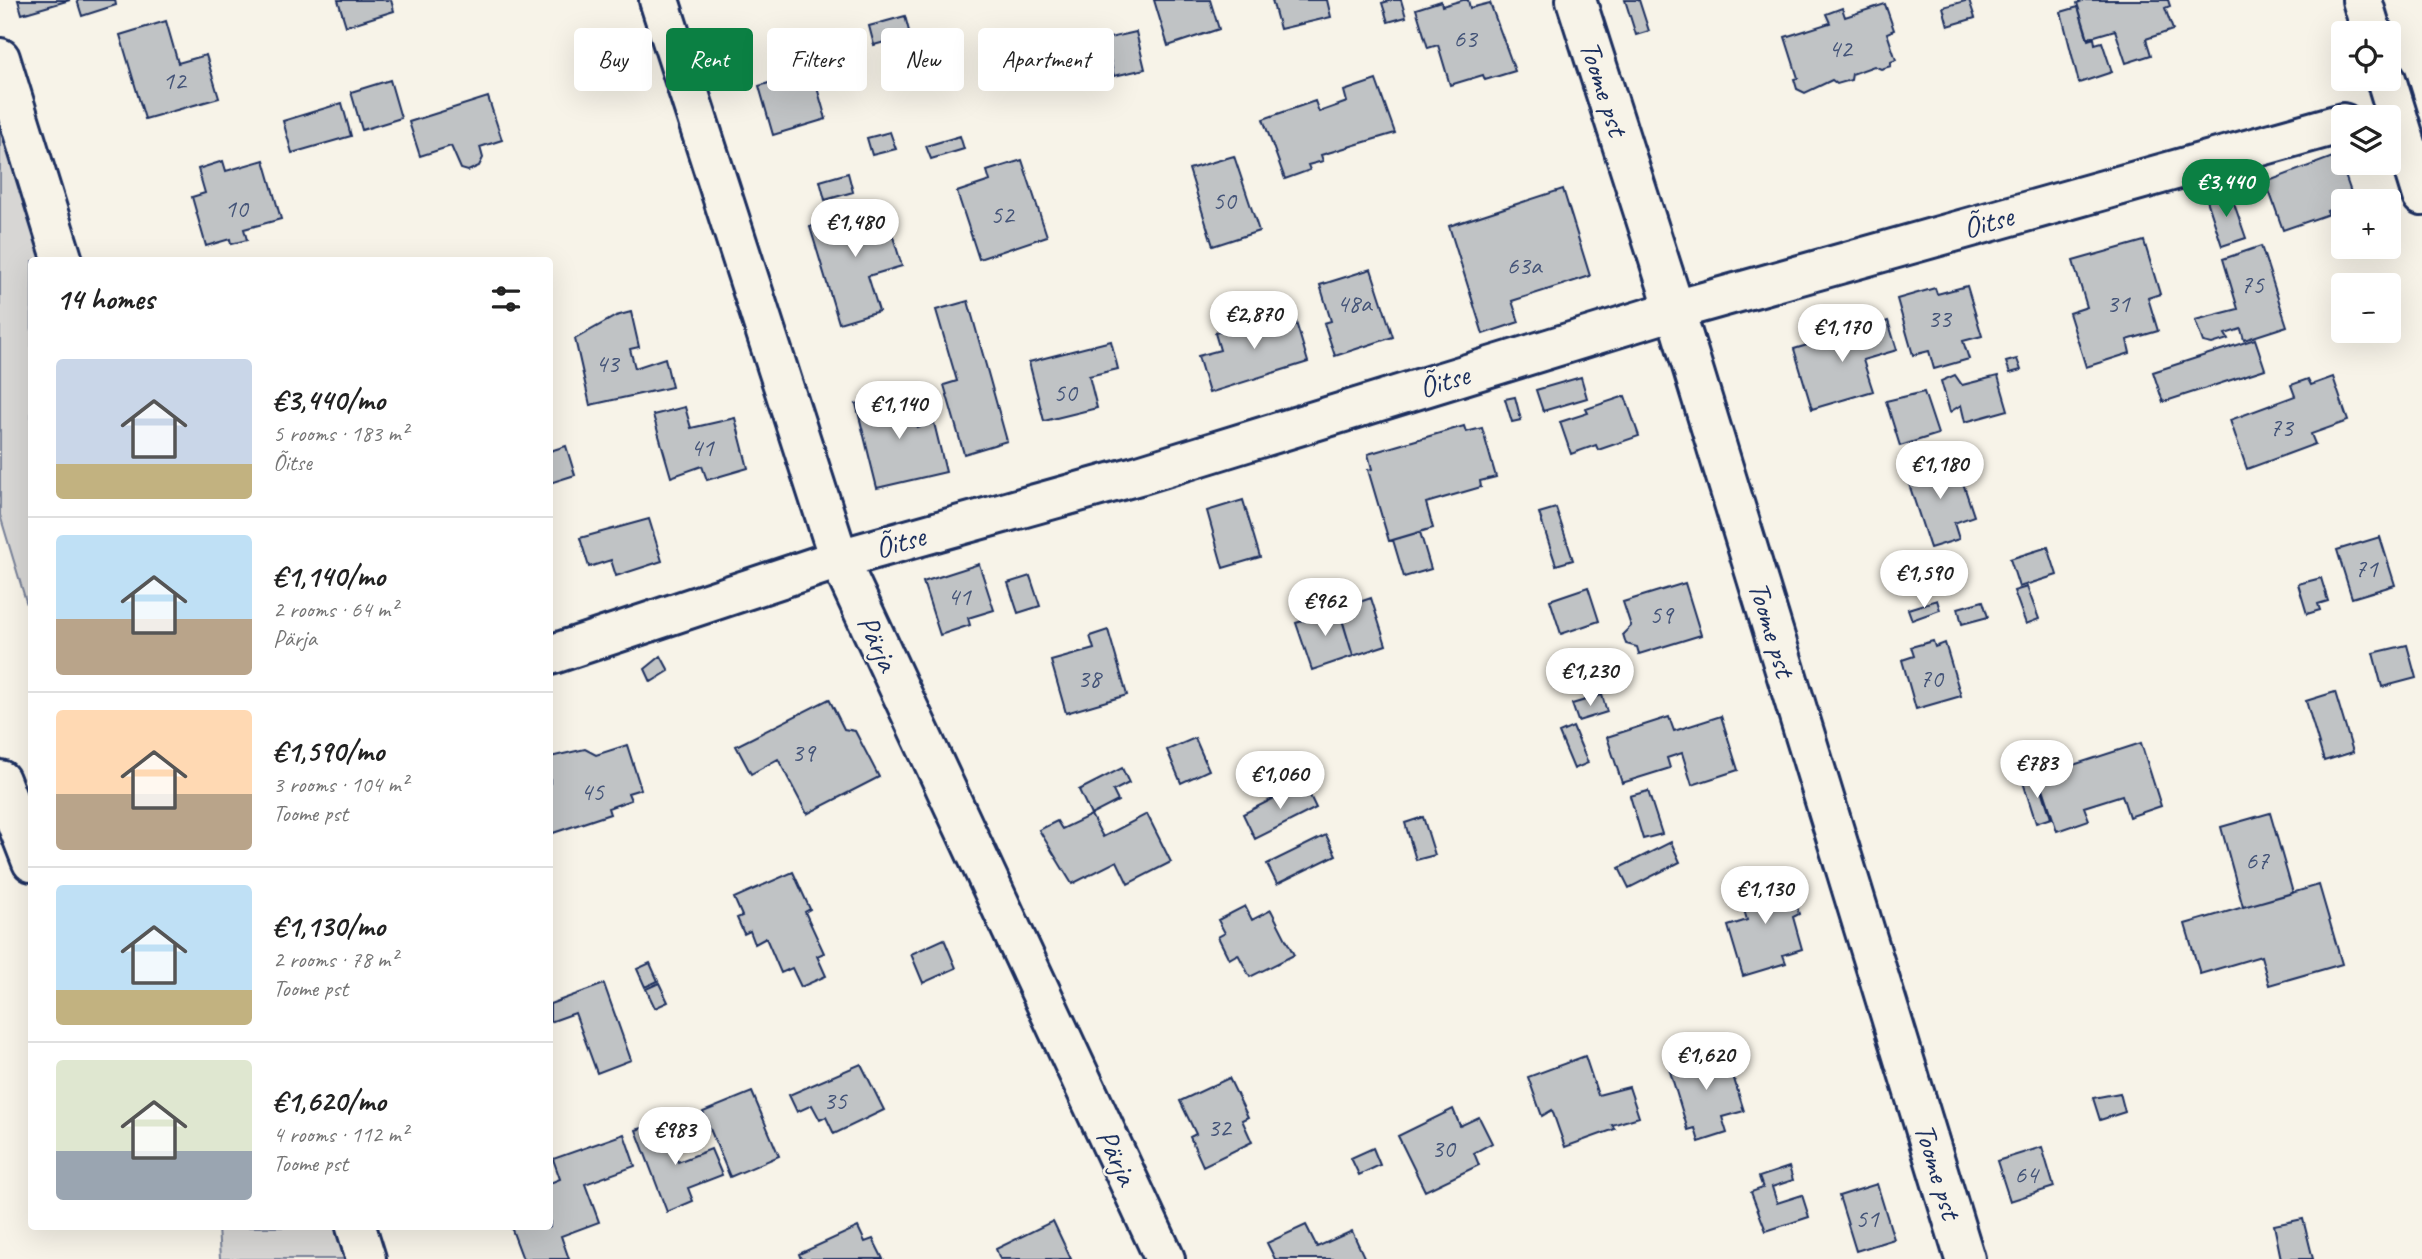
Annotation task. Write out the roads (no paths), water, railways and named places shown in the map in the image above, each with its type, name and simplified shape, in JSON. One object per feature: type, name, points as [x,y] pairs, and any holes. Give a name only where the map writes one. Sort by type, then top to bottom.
[{"type":"street","name":"Pärja","points":[[659,0],[839,559],[1165,1259]]},
{"type":"street","name":"Toome pst","points":[[1576,0],[1675,310],[1965,1259]]},
{"type":"street","points":[[2362,0],[2368,21]]},
{"type":"street","points":[[0,58],[62,257]]},
{"type":"street","points":[[2392,101],[2422,196]]},
{"type":"street","name":"Õitse","points":[[553,655],[839,559],[1139,475],[1675,310],[2331,126]]},
{"type":"street","points":[[0,780],[28,852]]},
{"type":"street","points":[[357,1230],[366,1259]]}]
